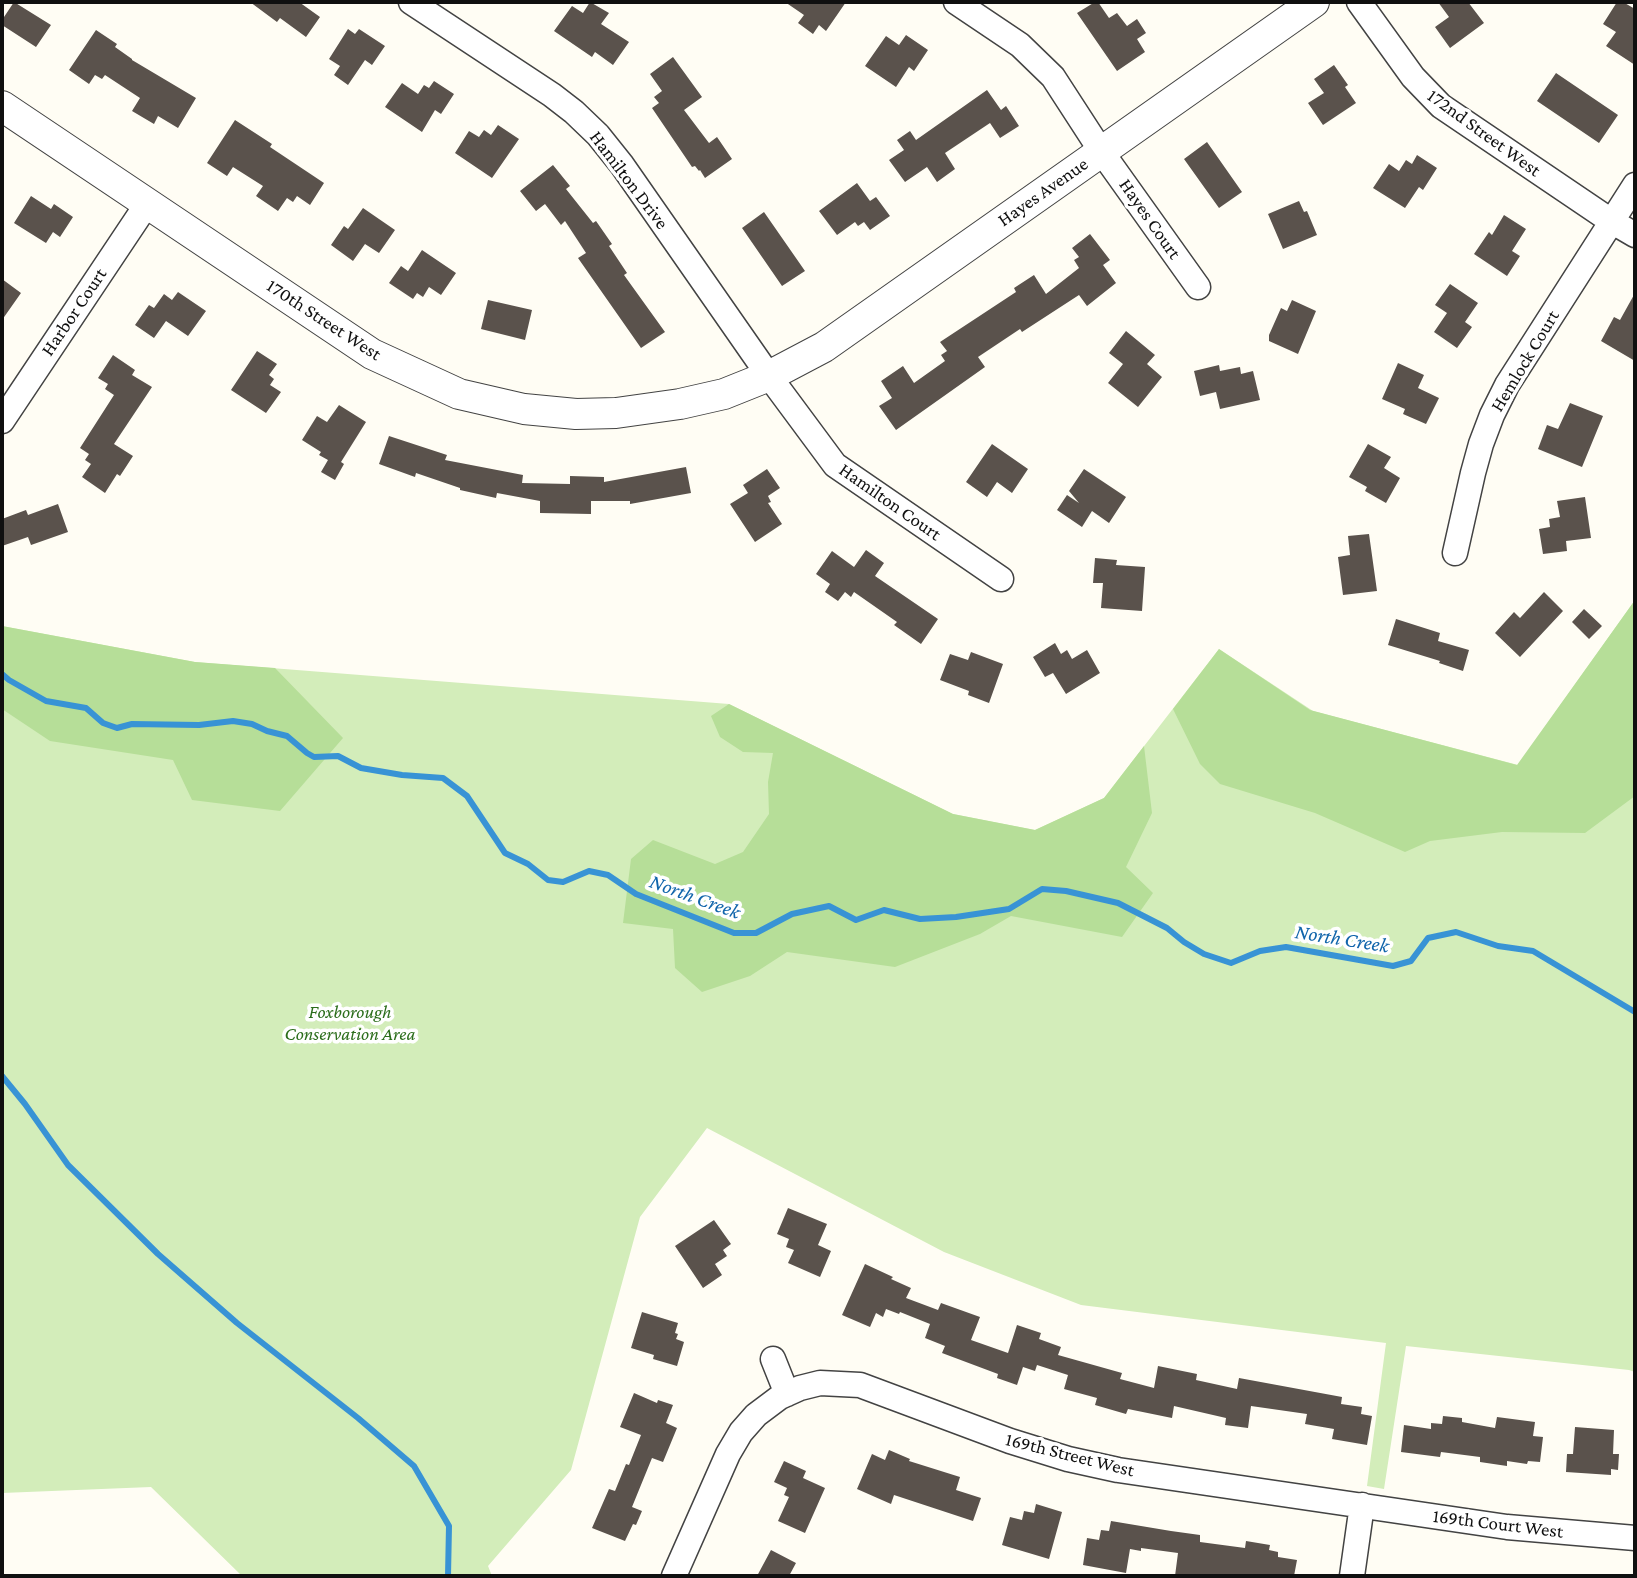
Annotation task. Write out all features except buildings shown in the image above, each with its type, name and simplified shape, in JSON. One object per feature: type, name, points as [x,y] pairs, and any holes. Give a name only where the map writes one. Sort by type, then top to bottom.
[{"type":"street","name":"Hamilton Drive","points":[[411,2],[551,95],[598,135],[769,376]]},
{"type":"street","name":"Hayes Court","points":[[956,2],[1020,45],[1054,77],[1101,151],[1198,287]]},
{"type":"street","name":"Hayes Avenue","points":[[769,376],[824,347],[1314,2]]},
{"type":"street","name":"172nd Street West","points":[[1359,2],[1413,77],[1441,106],[1635,235]]},
{"type":"street","name":"170th Street West","points":[[2,106],[372,354],[459,394],[524,409],[576,414],[616,413],[680,404],[724,394],[769,376]]},
{"type":"street","name":"Hemlock Court","points":[[1455,553],[1472,473],[1492,415],[1507,385],[1635,185]]},
{"type":"street","name":"Harbor Court","points":[[2,421],[147,204]]},
{"type":"street","name":"Hamilton Court","points":[[769,376],[835,465],[1002,579]]},
{"type":"street","points":[[773,1359],[787,1394]]},
{"type":"street","name":"169th Street West","points":[[674,1576],[728,1454],[741,1432],[756,1415],[780,1397],[820,1383],[860,1385],[1010,1441],[1118,1470],[1362,1505]]},
{"type":"street","points":[[1352,1576],[1362,1505]]},
{"type":"street","name":"169th Court West","points":[[1362,1505],[1507,1527],[1635,1538]]},
{"type":"green space","name":"Foxborough Conservation Area","points":[[1635,600],[1635,1372],[1406,1346],[1384,1489],[1367,1486],[1386,1343],[1081,1305],[944,1252],[707,1128],[640,1217],[571,1470],[488,1566],[492,1576],[242,1576],[151,1487],[2,1493],[2,626],[195,662],[729,704],[953,814],[1035,830],[1104,798],[1219,649],[1313,711],[1518,765]]},
{"type":"green space","points":[[1635,600],[1635,796],[1585,833],[1502,832],[1430,841],[1405,852],[1315,813],[1220,784],[1200,764],[1173,709],[1219,649],[1310,710],[1517,765]]},
{"type":"green space","points":[[2,626],[195,662],[275,668],[343,738],[280,811],[192,800],[173,760],[50,741],[2,709]]},
{"type":"green space","points":[[729,704],[953,814],[1035,830],[1104,798],[1144,746],[1152,813],[1126,867],[1153,893],[1122,937],[1011,916],[980,934],[895,967],[787,952],[750,976],[702,992],[675,968],[673,929],[623,923],[631,859],[653,840],[715,864],[743,852],[769,814],[768,782],[773,753],[743,752],[720,737],[711,716]]},
{"type":"waterway","name":"North Creek","points":[[2,674],[46,701],[86,708],[103,723],[117,728],[132,724],[199,725],[233,721],[252,724],[287,736],[314,757],[338,756],[361,768],[443,778],[467,796],[505,853],[528,864],[548,880],[563,882],[589,871],[608,875],[636,894],[734,933],[756,933],[792,914],[829,906],[856,920],[884,910],[920,919],[956,917],[1009,909],[1042,889],[1066,891],[1118,903],[1167,928],[1204,954],[1231,963],[1260,951],[1286,947],[1393,966],[1411,961],[1428,938],[1456,932],[1498,946],[1533,951],[1635,1012]]},
{"type":"waterway","points":[[2,1076],[68,1165],[158,1254],[237,1323],[358,1418],[414,1466],[449,1526],[448,1576]]}]
